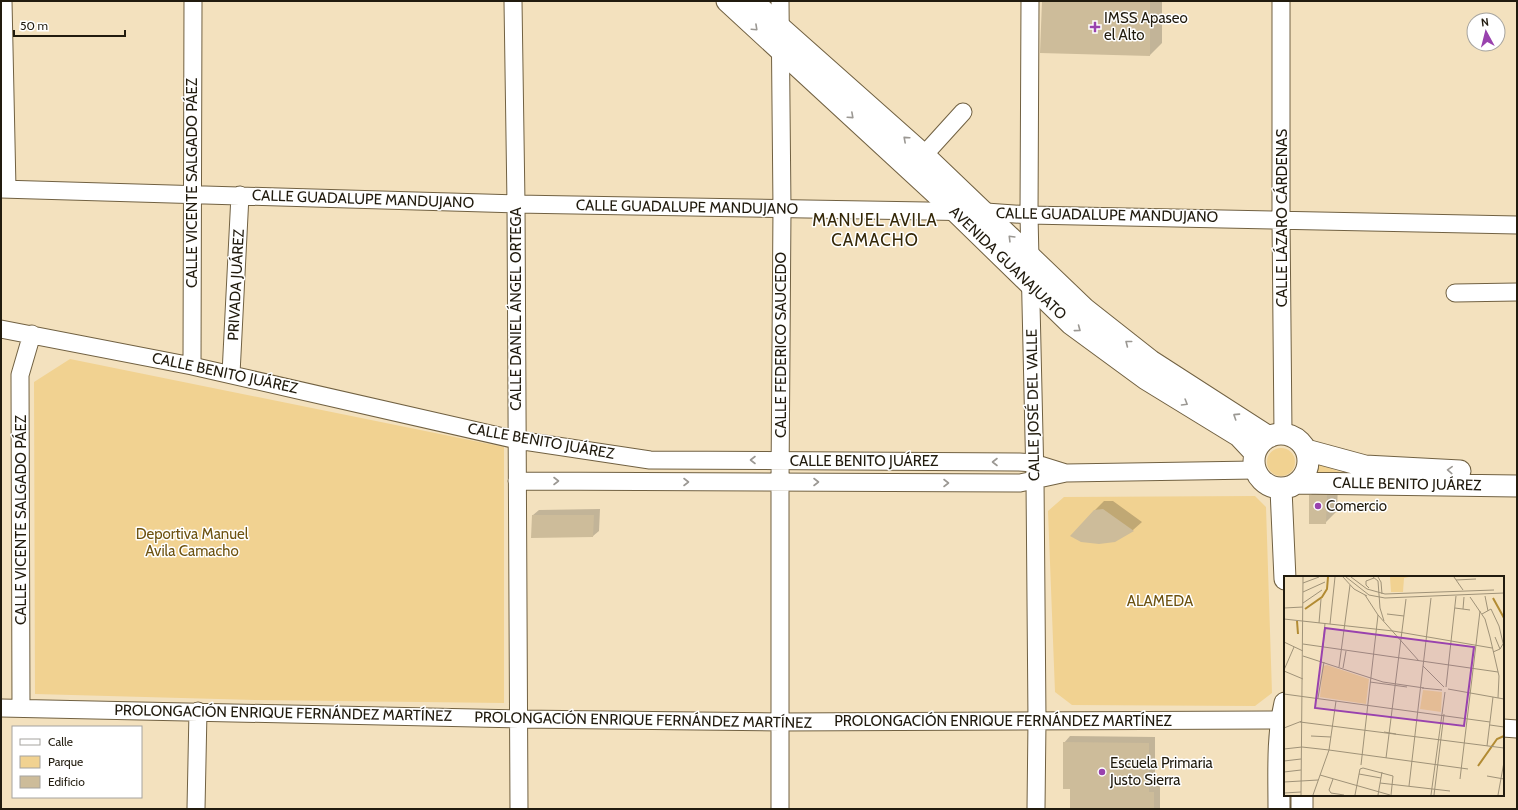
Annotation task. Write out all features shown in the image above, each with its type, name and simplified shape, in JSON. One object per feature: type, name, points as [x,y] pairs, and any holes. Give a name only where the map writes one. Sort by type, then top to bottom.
[{"type":"street","points":[[3,1],[4,189]]},
{"type":"street","name":"CALLE VICENTE SALGADO PÁEZ","points":[[192,366],[193,1]]},
{"type":"street","name":"CALLE DANIEL ÁNGEL ORTEGA","points":[[513,1],[516,204],[519,809]]},
{"type":"street","name":"AVENIDA GUANAJUATO","points":[[727,1],[957,212],[1071,324],[1146,380],[1239,436],[1255,462]]},
{"type":"street","name":"AVENIDA GUANAJUATO","points":[[753,1],[781,28],[986,212],[1031,258],[1086,309],[1151,361],[1276,436]]},
{"type":"street","name":"CALLE FEDERICO SAUCEDO","points":[[780,1],[782,209],[780,809]]},
{"type":"street","name":"CALLE JOSÉ DEL VALLE","points":[[1030,1],[1029,214],[1035,480],[1037,721],[1036,809]]},
{"type":"street","name":"CALLE LÁZARO CÁRDENAS","points":[[1276,436],[1281,220],[1281,1]]},
{"type":"street","points":[[924,155],[964,112]]},
{"type":"street","name":"CALLE GUADALUPE MANDUJANO","points":[[4,189],[516,204],[986,212],[1517,225]]},
{"type":"street","name":"PRIVADA JUÁREZ","points":[[231,374],[240,195]]},
{"type":"street","points":[[1455,293],[1517,292]]},
{"type":"street","name":"CALLE BENITO JUÁREZ","points":[[1,329],[231,374],[517,440],[650,460],[1034,463],[1066,473]]},
{"type":"street","name":"CALLE VICENTE SALGADO PÁEZ","points":[[21,708],[20,375],[32,334]]},
{"type":"street","points":[[1276,436],[1293,437],[1300,442],[1306,450],[1308,459],[1304,476],[1289,486],[1273,488],[1265,484],[1259,478],[1255,462],[1260,444],[1276,436]]},
{"type":"street","name":"CALLE BENITO JUÁREZ","points":[[1306,450],[1365,475],[1517,486]]},
{"type":"street","name":"CALLE BENITO JUÁREZ","points":[[517,481],[1020,483],[1066,473],[1255,462]]},
{"type":"street","name":"CALLE BENITO JUÁREZ","points":[[1289,486],[1365,475],[1517,474]]},
{"type":"street","points":[[1285,576],[1289,486]]},
{"type":"street","name":"PROLONGACIÓN ENRIQUE FERNÁNDEZ MARTÍNEZ","points":[[1,708],[519,719],[780,722],[1037,721],[1284,714]]},
{"type":"street","points":[[196,809],[198,711]]},
{"type":"street","points":[[1279,809],[1279,747],[1284,714]]},
{"type":"street","points":[[1504,728],[1517,729]]},
{"type":"street","points":[[1302,796],[1302,809]]},
{"type":"green space","name":"Deportiva Manuel Avila Camacho","points":[[70,359],[504,447],[504,703],[255,700],[35,694],[34,382]]},
{"type":"green space","points":[[1281,448],[1291,452],[1295,462],[1291,472],[1281,476],[1271,472],[1267,462],[1271,452]]},
{"type":"green space","points":[[1314,463],[1350,475],[1312,475]]},
{"type":"green space","name":"ALAMEDA","points":[[1255,496],[1266,507],[1272,693],[1255,706],[1072,705],[1055,692],[1048,511],[1064,497]]},
{"type":"building","name":"IMSS Apaseo el Alto","points":[[1042,1],[1150,1],[1150,56],[1040,53]]},
{"type":"building","name":"Comercio","points":[[1309,495],[1327,495],[1326,524],[1309,524]]},
{"type":"building","points":[[1103,509],[1134,531],[1115,542],[1099,544],[1081,542],[1070,536],[1094,510]]},
{"type":"building","points":[[532,515],[594,515],[593,537],[531,538]]},
{"type":"building","name":"Escuela Primaria Justo Sierra","points":[[1063,742],[1149,743],[1149,792],[1154,792],[1154,809],[1070,809],[1070,789],[1063,789]]},
{"type":"place","name":"IMSS Apaseo el Alto","points":[[1095,27]]},
{"type":"place","name":"Comercio","points":[[1318,506]]},
{"type":"place","name":"Escuela Primaria Justo Sierra","points":[[1102,772]]},
{"type":"district","name":"MANUEL AVILA CAMACHO","points":[[875,230]]}]
